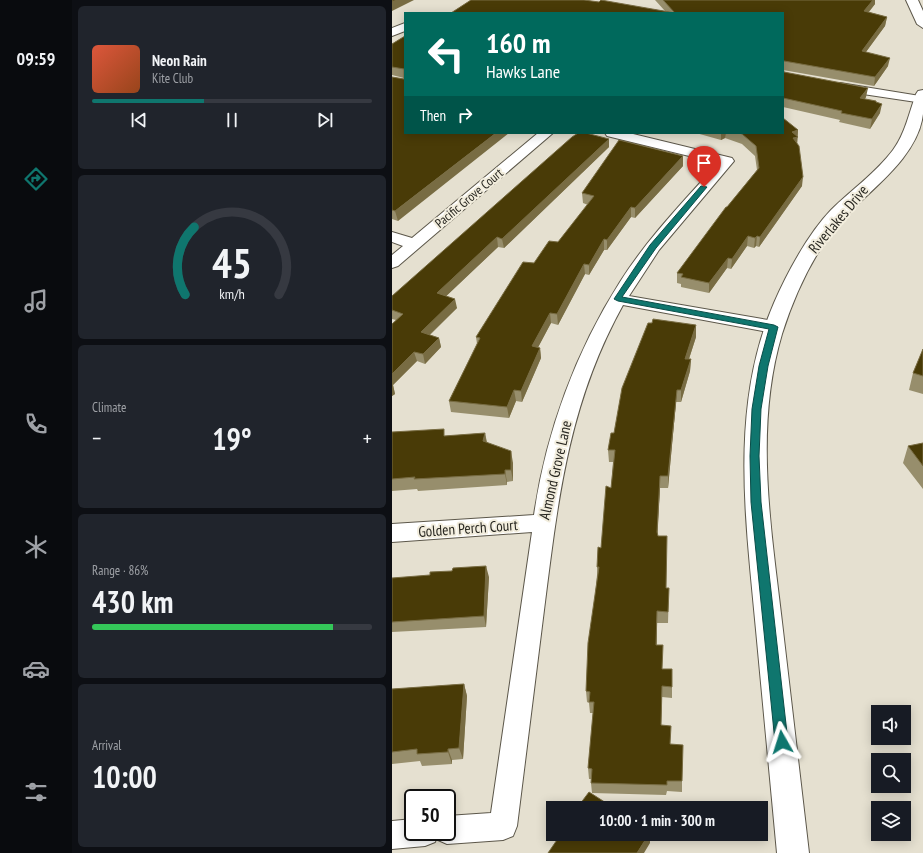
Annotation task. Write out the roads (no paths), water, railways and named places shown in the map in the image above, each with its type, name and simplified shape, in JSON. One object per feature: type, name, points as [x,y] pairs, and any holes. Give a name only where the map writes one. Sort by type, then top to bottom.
[{"type":"main road","points":[[912,0],[923,24]]},
{"type":"main road","name":"Riverlakes Drive","points":[[793,853],[755,495],[754,456],[757,409],[764,366],[774,327],[785,298],[805,259],[844,207],[850,204],[898,153],[909,135],[922,97]]},
{"type":"street","points":[[392,33],[404,27]]},
{"type":"street","points":[[828,84],[922,97]]},
{"type":"street","name":"Pacific Grove Court","points":[[392,263],[545,134]]},
{"type":"street","name":"Almond Grove Lane","points":[[456,829],[503,826],[543,523],[560,439],[577,385],[596,338],[618,299],[653,247],[727,160],[616,134]]},
{"type":"street","points":[[392,238],[414,244]]},
{"type":"street","points":[[618,299],[774,327]]},
{"type":"street","name":"Golden Perch Court","points":[[392,533],[543,523]]},
{"type":"street","points":[[392,835],[404,834]]}]
